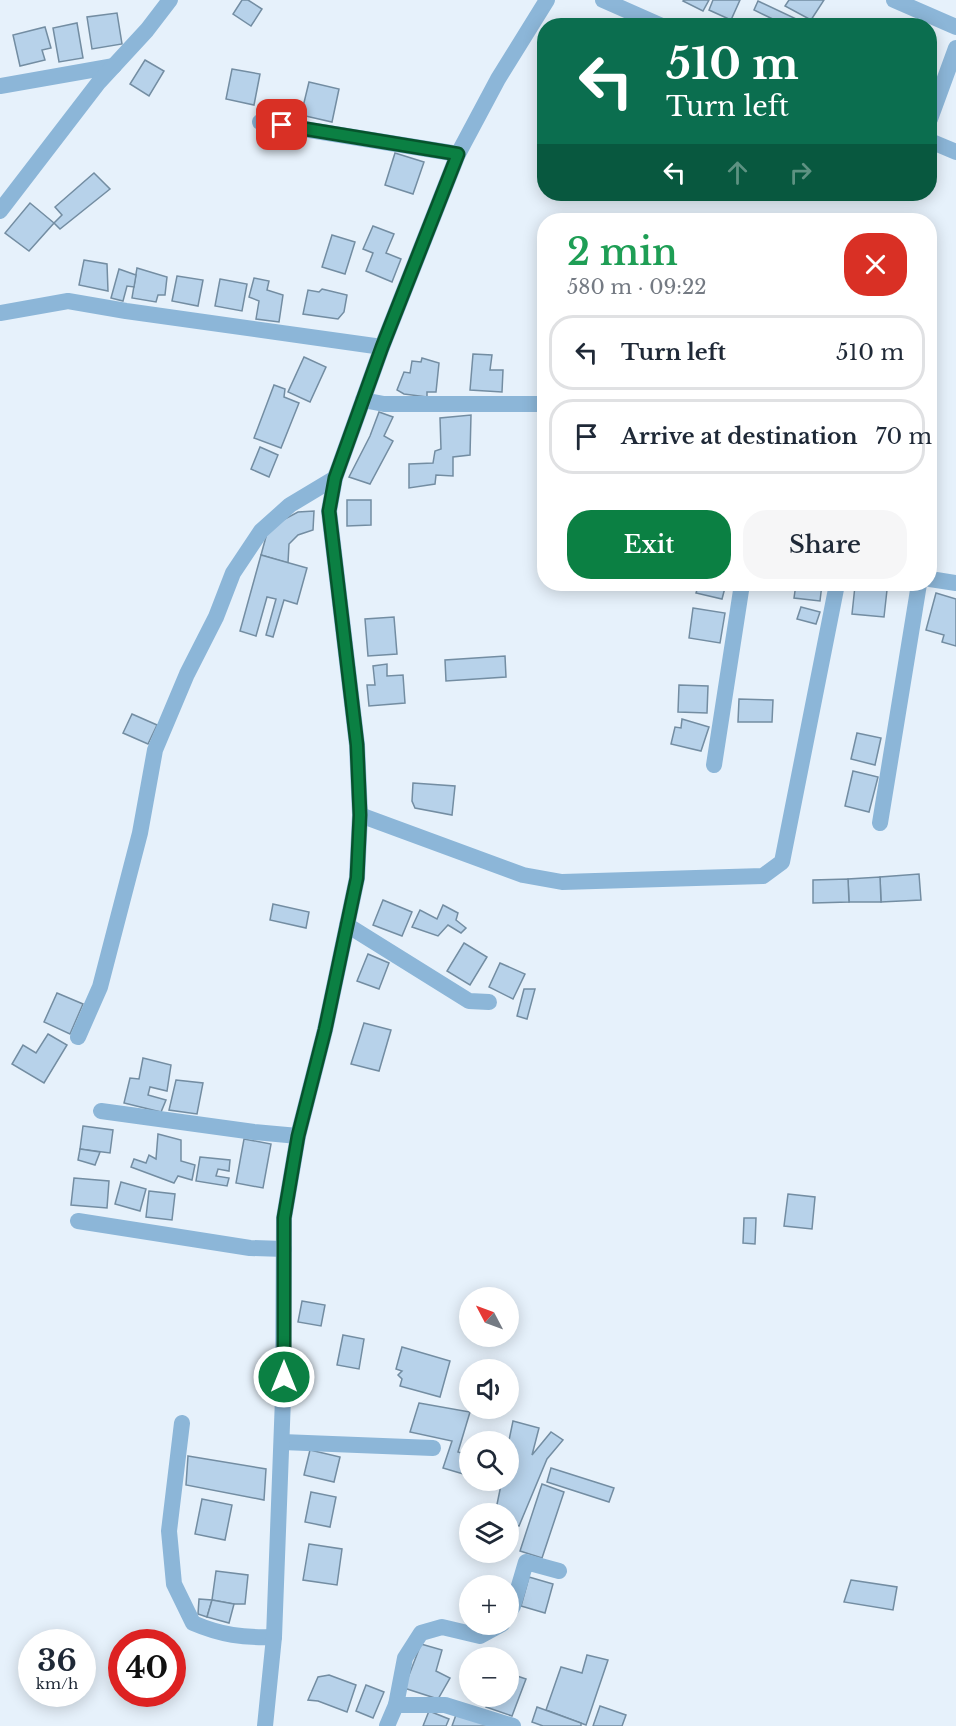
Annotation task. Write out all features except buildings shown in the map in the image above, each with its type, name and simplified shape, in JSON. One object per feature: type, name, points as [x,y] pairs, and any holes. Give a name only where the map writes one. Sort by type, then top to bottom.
[{"type":"street","points":[[0,211],[99,82],[147,30],[170,0]]},
{"type":"street","points":[[265,1726],[274,1637],[282,1442],[284,1218],[298,1136],[325,1030],[357,878],[360,815],[357,745],[329,511],[335,478],[363,399],[458,154],[498,79],[548,0]]},
{"type":"street","points":[[603,0],[644,18]]},
{"type":"street","points":[[894,0],[935,18]]},
{"type":"street","points":[[937,19],[956,27]]},
{"type":"street","points":[[937,100],[956,48]]},
{"type":"street","points":[[0,86],[114,66]]},
{"type":"street","points":[[260,122],[458,154]]},
{"type":"street","points":[[937,144],[956,152]]},
{"type":"street","points":[[0,313],[68,301],[382,347]]},
{"type":"street","points":[[363,399],[384,404],[537,404]]},
{"type":"street","points":[[78,1037],[100,987],[140,833],[155,750],[187,674],[216,617],[233,573],[261,531],[290,505],[335,478]]},
{"type":"street","points":[[937,580],[956,583]]},
{"type":"street","points":[[714,765],[741,591]]},
{"type":"street","points":[[360,815],[524,875],[562,882],[763,876],[782,862],[836,591]]},
{"type":"street","points":[[880,823],[918,591]]},
{"type":"street","points":[[347,925],[469,1001],[489,1002]]},
{"type":"street","points":[[101,1111],[298,1136]]},
{"type":"street","points":[[78,1221],[250,1248],[284,1249]]},
{"type":"street","points":[[182,1423],[169,1531],[174,1584],[193,1623],[213,1631],[247,1638],[274,1637]]},
{"type":"street","points":[[282,1442],[433,1448]]},
{"type":"street","points":[[519,1586],[526,1562],[559,1571]]},
{"type":"street","points":[[387,1726],[396,1705],[405,1658],[421,1633],[442,1627],[459,1631]]},
{"type":"street","points":[[396,1705],[445,1705],[513,1726]]},
{"type":"route","points":[[282,125],[458,154],[382,347],[335,478],[329,511],[357,745],[360,815],[357,878],[325,1030],[298,1136],[284,1218],[284,1377]]}]
